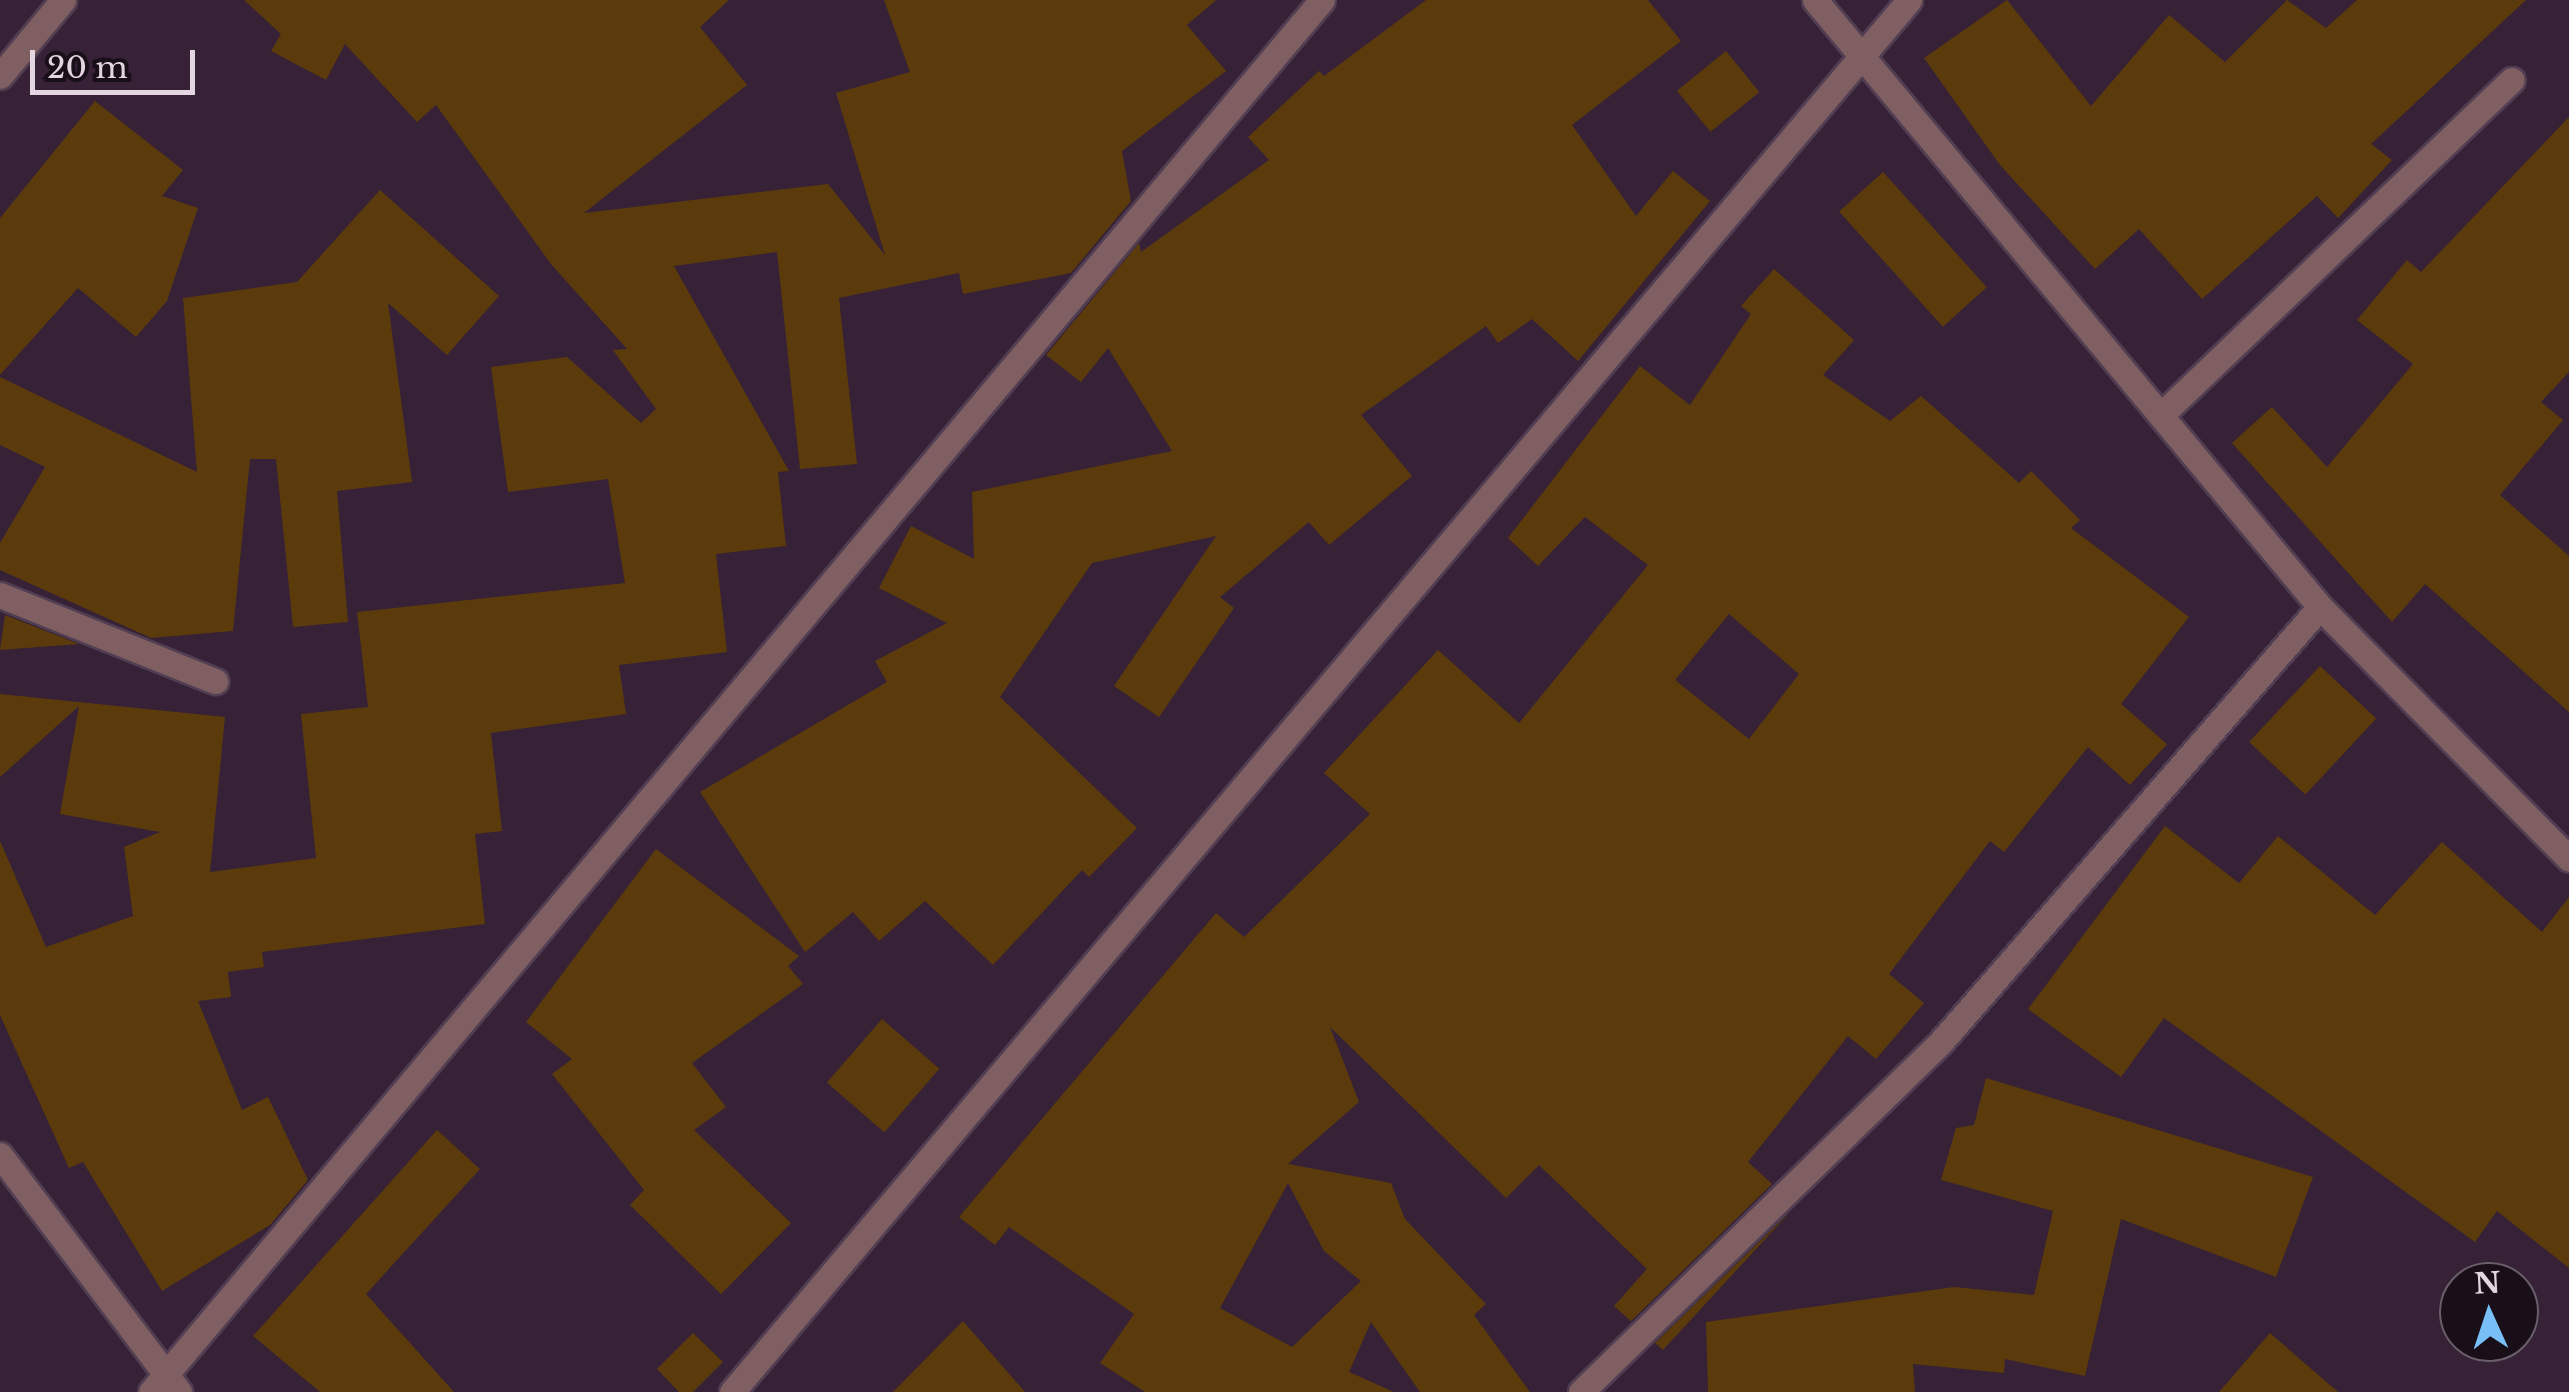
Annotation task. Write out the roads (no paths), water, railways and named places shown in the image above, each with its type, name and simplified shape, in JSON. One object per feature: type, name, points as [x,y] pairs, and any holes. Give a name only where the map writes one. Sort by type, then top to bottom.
[{"type":"street","points":[[0,76],[62,0]]},
{"type":"street","points":[[0,1155],[165,1386],[1322,0]]},
{"type":"street","points":[[1815,0],[2320,607],[2569,859]]},
{"type":"street","points":[[732,1392],[1909,0]]},
{"type":"street","points":[[2161,414],[2512,80]]},
{"type":"street","points":[[0,594],[215,681]]},
{"type":"street","points":[[1580,1392],[1940,1042],[2320,607]]}]
